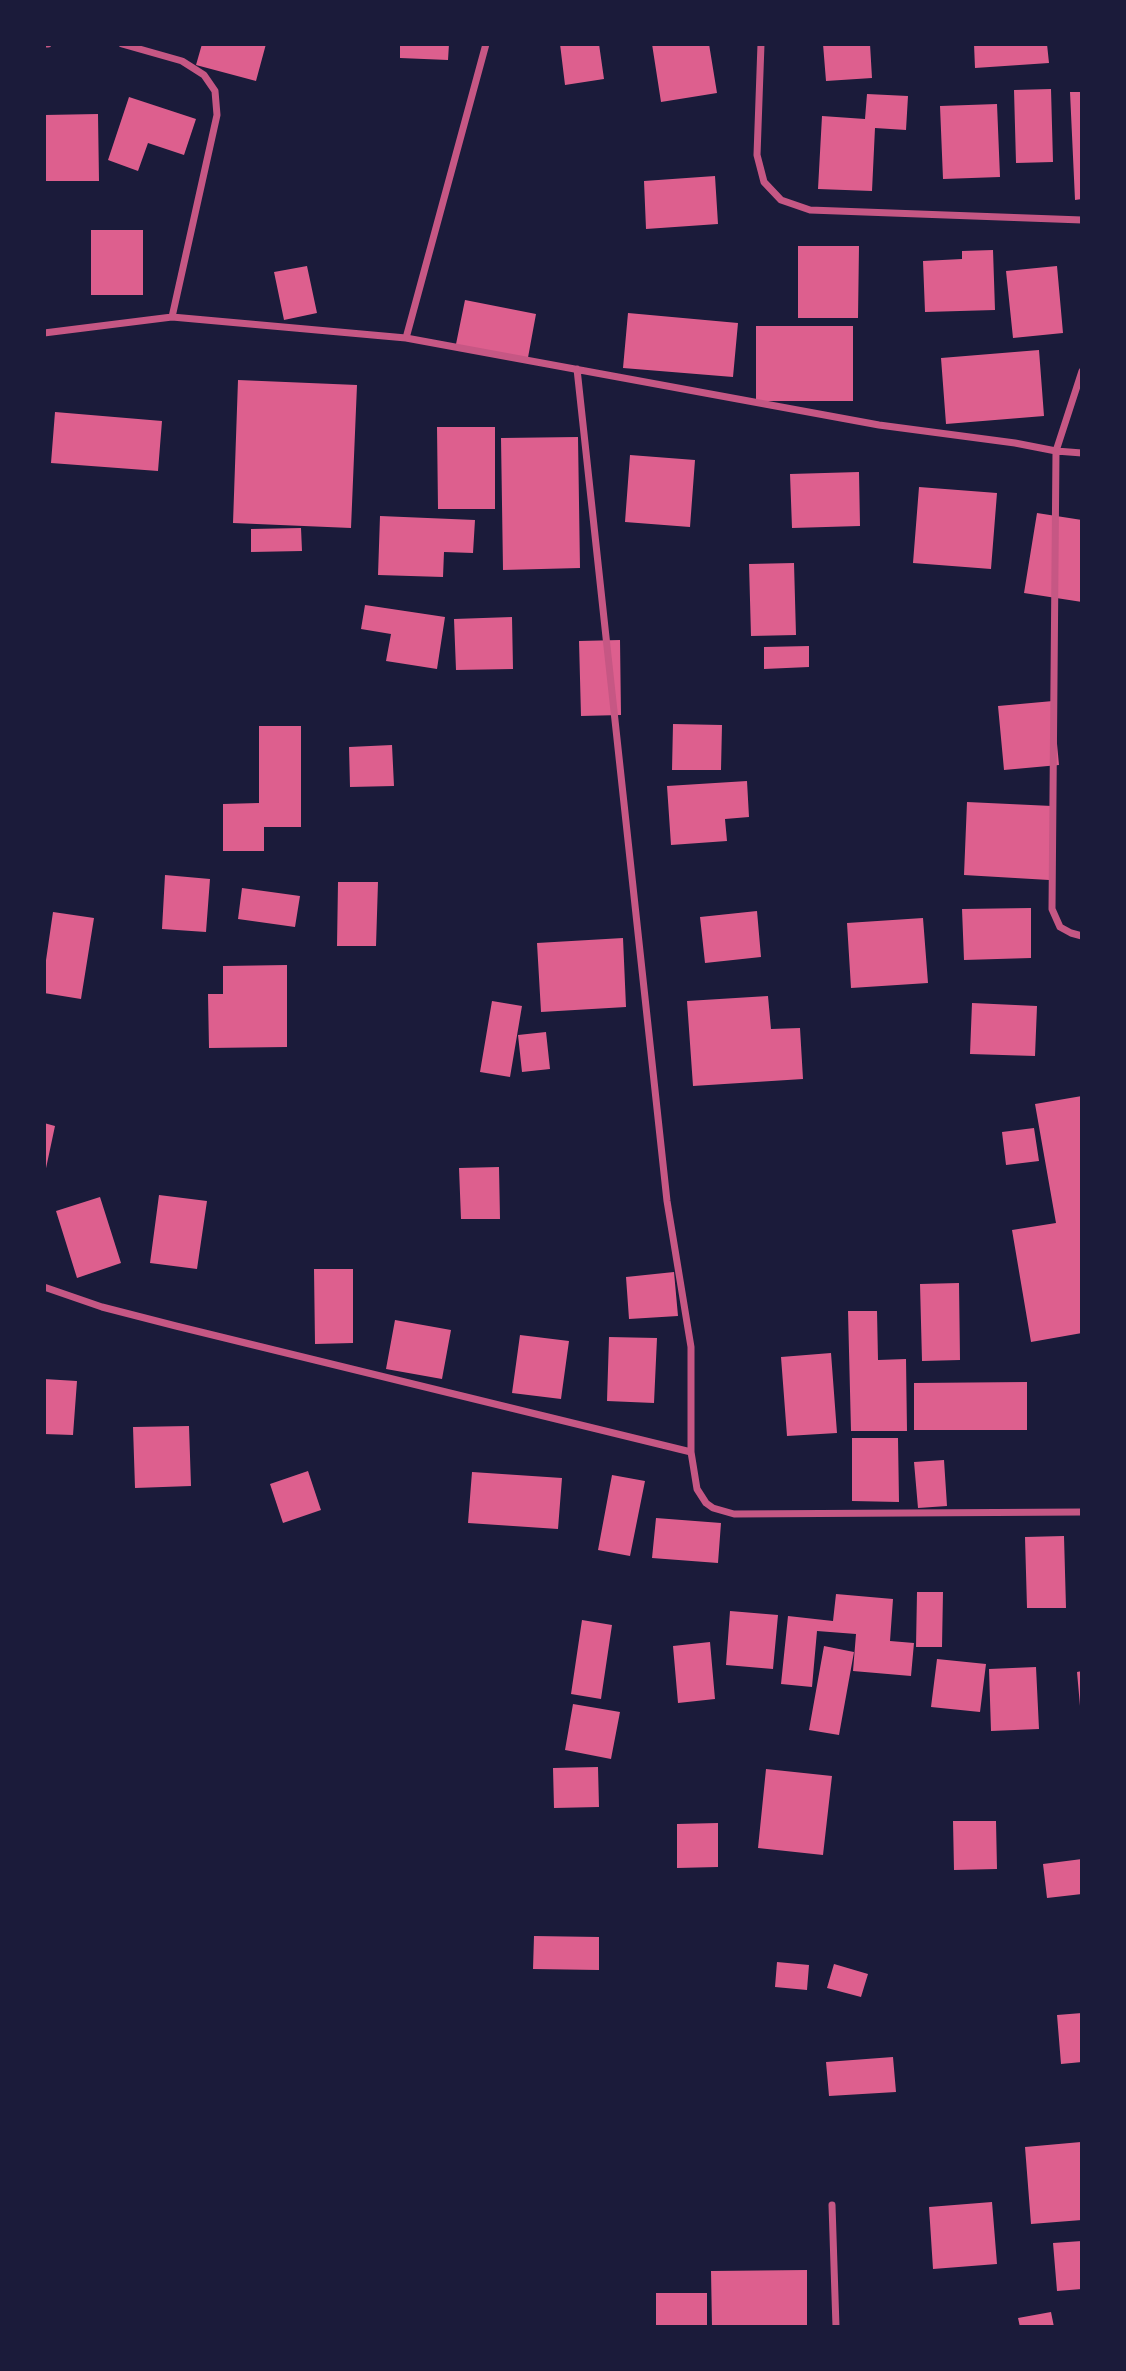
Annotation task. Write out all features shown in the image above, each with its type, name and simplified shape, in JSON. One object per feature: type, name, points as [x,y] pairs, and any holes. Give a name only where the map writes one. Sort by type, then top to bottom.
[{"type":"street","points":[[122,44],[182,61],[204,75],[215,91],[217,115],[172,317]]},
{"type":"street","points":[[406,338],[486,44]]},
{"type":"street","points":[[761,44],[757,155],[764,182],[781,200],[810,210],[1082,220]]},
{"type":"street","points":[[44,333],[172,317],[406,338],[879,425],[1082,453]]},
{"type":"street","points":[[577,369],[667,1201],[691,1347],[691,1452],[697,1489],[706,1503],[713,1508],[734,1514],[1082,1512]]},
{"type":"street","points":[[1082,371],[1056,451],[1052,909],[1060,927],[1082,936]]},
{"type":"street","points":[[44,1287],[102,1307],[176,1326],[691,1452]]},
{"type":"street","points":[[831,2205],[836,2327]]},
{"type":"building","points":[[202,44],[266,44],[256,81],[196,65]]},
{"type":"building","points":[[400,44],[449,44],[448,60],[400,58]]},
{"type":"building","points":[[560,44],[599,44],[604,79],[565,85]]},
{"type":"building","points":[[652,44],[709,44],[717,93],[661,102]]},
{"type":"building","points":[[823,44],[870,44],[872,78],[826,81]]},
{"type":"building","points":[[974,44],[1047,44],[1049,63],[975,68]]},
{"type":"building","points":[[1051,89],[1053,162],[1016,163],[1014,90]]},
{"type":"building","points":[[1070,92],[1082,92],[1082,199],[1075,200]]},
{"type":"building","points":[[867,94],[908,96],[906,130],[875,128],[872,191],[818,189],[822,116],[865,119]]},
{"type":"building","points":[[129,97],[196,119],[184,155],[148,143],[138,171],[108,160]]},
{"type":"building","points":[[997,104],[1000,177],[943,179],[940,106]]},
{"type":"building","points":[[98,114],[99,181],[44,181],[44,115]]},
{"type":"building","points":[[715,176],[718,224],[646,229],[644,181]]},
{"type":"building","points":[[91,230],[143,230],[143,295],[91,295]]},
{"type":"building","points":[[798,246],[859,246],[858,318],[798,318]]},
{"type":"building","points":[[993,250],[995,310],[925,312],[923,261],[962,259],[962,251]]},
{"type":"building","points":[[307,266],[317,313],[284,320],[274,272]]},
{"type":"building","points":[[1057,266],[1063,333],[1013,338],[1006,271]]},
{"type":"building","points":[[465,300],[536,314],[527,363],[455,349]]},
{"type":"building","points":[[628,313],[738,323],[733,377],[623,368]]},
{"type":"building","points":[[756,326],[853,326],[853,401],[756,401]]},
{"type":"building","points":[[1039,350],[1044,416],[946,424],[941,358]]},
{"type":"building","points":[[238,380],[357,385],[351,528],[233,523]]},
{"type":"building","points":[[55,412],[162,421],[158,471],[51,463]]},
{"type":"building","points":[[437,427],[495,427],[495,509],[438,509]]},
{"type":"building","points":[[578,437],[580,568],[503,570],[501,438]]},
{"type":"building","points":[[630,455],[695,460],[690,527],[625,522]]},
{"type":"building","points":[[859,472],[860,526],[792,528],[790,474]]},
{"type":"building","points":[[919,487],[997,493],[991,569],[913,563]]},
{"type":"building","points":[[1037,513],[1082,520],[1082,602],[1024,593]]},
{"type":"building","points":[[380,516],[475,520],[473,553],[444,552],[443,577],[378,575]]},
{"type":"building","points":[[301,528],[302,551],[251,552],[251,529]]},
{"type":"building","points":[[794,563],[796,635],[751,636],[749,564]]},
{"type":"building","points":[[365,605],[445,617],[437,669],[386,661],[391,634],[361,629]]},
{"type":"building","points":[[512,617],[513,669],[456,670],[454,619]]},
{"type":"building","points":[[620,640],[621,715],[581,716],[579,641]]},
{"type":"building","points":[[809,646],[809,667],[764,669],[764,647]]},
{"type":"building","points":[[1053,701],[1059,765],[1004,770],[998,706]]},
{"type":"building","points":[[673,724],[722,725],[721,770],[672,770]]},
{"type":"building","points":[[259,726],[301,726],[301,827],[264,827],[264,851],[223,851],[223,804],[259,803]]},
{"type":"building","points":[[392,745],[394,786],[350,787],[349,747]]},
{"type":"building","points":[[747,781],[749,817],[725,819],[727,841],[671,845],[667,786]]},
{"type":"building","points":[[967,802],[1052,806],[1049,880],[964,875]]},
{"type":"building","points":[[165,875],[210,879],[206,932],[162,929]]},
{"type":"building","points":[[338,882],[378,882],[376,946],[337,946]]},
{"type":"building","points":[[242,888],[300,896],[295,927],[238,919]]},
{"type":"building","points":[[1031,908],[1031,958],[964,960],[962,909]]},
{"type":"building","points":[[757,911],[761,957],[705,963],[700,917]]},
{"type":"building","points":[[53,912],[94,918],[81,999],[44,993]]},
{"type":"building","points":[[923,918],[928,983],[851,988],[847,923]]},
{"type":"building","points":[[623,938],[626,1007],[541,1012],[537,943]]},
{"type":"building","points":[[287,965],[287,1047],[209,1048],[208,994],[223,994],[223,966]]},
{"type":"building","points":[[768,996],[771,1029],[800,1028],[803,1079],[693,1086],[687,1001]]},
{"type":"building","points":[[492,1001],[522,1006],[510,1077],[480,1072]]},
{"type":"building","points":[[972,1003],[1037,1006],[1035,1056],[970,1054]]},
{"type":"building","points":[[546,1032],[550,1069],[522,1072],[518,1035]]},
{"type":"building","points":[[1082,1096],[1082,1333],[1031,1342],[1012,1230],[1056,1223],[1035,1104]]},
{"type":"building","points":[[44,1123],[55,1126],[45,1173],[44,1173]]},
{"type":"building","points":[[1034,1128],[1039,1161],[1006,1165],[1002,1132]]},
{"type":"building","points":[[499,1167],[500,1219],[461,1219],[459,1168]]},
{"type":"building","points":[[159,1195],[207,1201],[197,1269],[150,1263]]},
{"type":"building","points":[[100,1197],[121,1263],[77,1278],[56,1211]]},
{"type":"building","points":[[314,1269],[353,1269],[353,1343],[315,1344]]},
{"type":"building","points":[[674,1272],[678,1316],[629,1319],[626,1277]]},
{"type":"building","points":[[959,1283],[960,1360],[922,1361],[920,1284]]},
{"type":"building","points":[[848,1311],[877,1311],[878,1360],[906,1359],[907,1431],[851,1431]]},
{"type":"building","points":[[395,1320],[451,1330],[442,1379],[386,1369]]},
{"type":"building","points":[[520,1335],[569,1341],[561,1399],[512,1393]]},
{"type":"building","points":[[609,1337],[657,1338],[654,1403],[607,1401]]},
{"type":"building","points":[[831,1353],[837,1433],[787,1436],[781,1357]]},
{"type":"building","points":[[44,1379],[77,1381],[73,1435],[44,1434]]},
{"type":"building","points":[[1027,1382],[1027,1430],[914,1430],[914,1383]]},
{"type":"building","points":[[189,1426],[191,1486],[135,1488],[133,1427]]},
{"type":"building","points":[[852,1438],[898,1438],[899,1502],[852,1501]]},
{"type":"building","points":[[944,1460],[947,1506],[918,1508],[914,1462]]},
{"type":"building","points":[[308,1471],[321,1510],[283,1523],[270,1484]]},
{"type":"building","points":[[472,1472],[562,1478],[558,1529],[468,1523]]},
{"type":"building","points":[[612,1475],[645,1481],[630,1556],[598,1550]]},
{"type":"building","points":[[656,1518],[721,1523],[718,1563],[652,1558]]},
{"type":"building","points":[[1064,1536],[1066,1608],[1027,1608],[1025,1537]]},
{"type":"building","points":[[917,1592],[943,1592],[942,1647],[916,1647]]},
{"type":"building","points":[[836,1594],[893,1599],[890,1641],[914,1643],[911,1676],[853,1671],[856,1634],[817,1631],[812,1687],[781,1684],[788,1616],[833,1621]]},
{"type":"building","points":[[730,1611],[778,1615],[773,1669],[726,1665]]},
{"type":"building","points":[[582,1620],[612,1625],[601,1699],[571,1694]]},
{"type":"building","points":[[710,1642],[715,1699],[678,1703],[673,1646]]},
{"type":"building","points":[[824,1646],[854,1652],[839,1735],[809,1730]]},
{"type":"building","points":[[937,1659],[986,1664],[980,1712],[931,1707]]},
{"type":"building","points":[[1036,1667],[1039,1729],[991,1731],[989,1669]]},
{"type":"building","points":[[1082,1671],[1082,1706],[1080,1706],[1077,1672]]},
{"type":"building","points":[[573,1704],[620,1712],[611,1759],[565,1750]]},
{"type":"building","points":[[598,1767],[599,1807],[554,1808],[553,1768]]},
{"type":"building","points":[[766,1769],[832,1776],[823,1855],[758,1848]]},
{"type":"building","points":[[953,1821],[996,1821],[997,1869],[954,1870]]},
{"type":"building","points":[[718,1823],[718,1867],[677,1868],[677,1824]]},
{"type":"building","points":[[1082,1859],[1082,1894],[1047,1898],[1043,1864]]},
{"type":"building","points":[[534,1936],[599,1937],[599,1970],[533,1969]]},
{"type":"building","points":[[777,1962],[809,1965],[807,1990],[775,1987]]},
{"type":"building","points":[[834,1964],[868,1974],[861,1997],[827,1988]]},
{"type":"building","points":[[1082,2013],[1082,2062],[1061,2064],[1057,2015]]},
{"type":"building","points":[[893,2057],[896,2092],[829,2096],[826,2062]]},
{"type":"building","points":[[1081,2142],[1082,2220],[1031,2224],[1025,2147]]},
{"type":"building","points":[[992,2202],[997,2264],[933,2269],[929,2207]]},
{"type":"building","points":[[1082,2241],[1082,2289],[1057,2291],[1053,2243]]},
{"type":"building","points":[[807,2270],[807,2327],[712,2327],[711,2271]]},
{"type":"building","points":[[656,2293],[707,2293],[707,2327],[656,2327]]},
{"type":"building","points":[[1051,2312],[1054,2327],[1020,2327],[1018,2318]]}]
